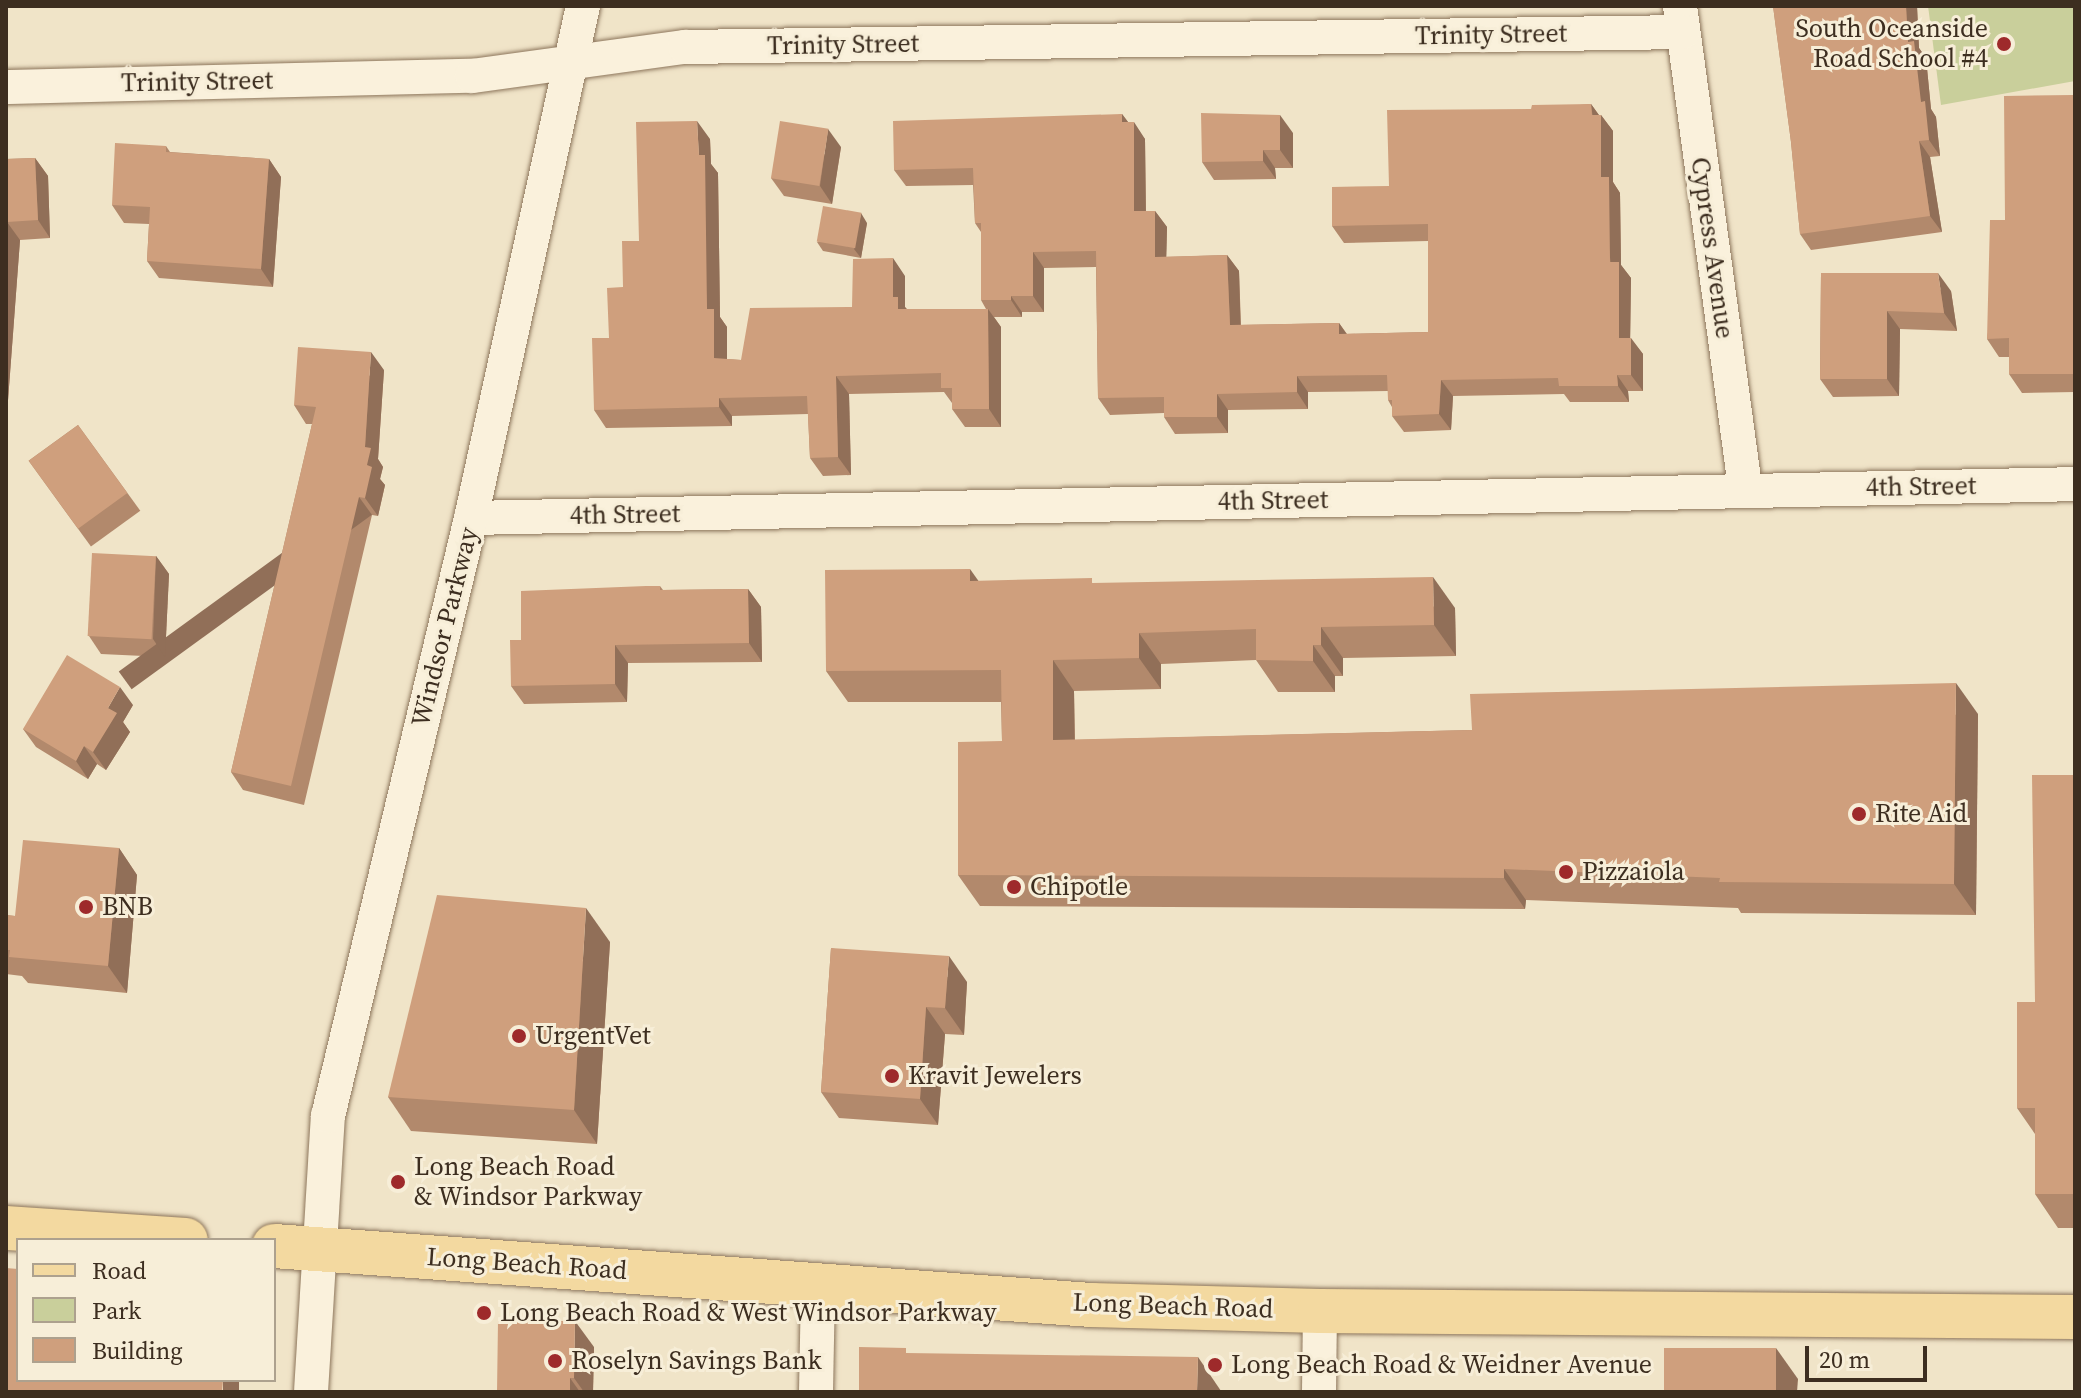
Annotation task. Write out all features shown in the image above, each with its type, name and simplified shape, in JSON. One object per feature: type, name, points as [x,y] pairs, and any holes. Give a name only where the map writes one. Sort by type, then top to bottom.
[{"type":"main road","points":[[6,1228],[156,1238]]},
{"type":"main road","name":"Long Beach Road","points":[[276,1246],[1091,1305],[1320,1311],[2075,1317]]},
{"type":"street","name":"Windsor Parkway","points":[[311,1392],[328,1116],[471,518],[583,6]]},
{"type":"street","name":"Trinity Street","points":[[6,87],[472,76],[685,47],[1681,19]]},
{"type":"street","name":"Cypress Avenue","points":[[1681,19],[1746,491]]},
{"type":"street","name":"4th Street","points":[[471,518],[2075,484]]},
{"type":"street","points":[[816,1392],[818,1284]]},
{"type":"street","points":[[1319,1392],[1320,1311]]},
{"type":"green space","name":"South Oceanside Road School #4","points":[[1928,6],[2075,6],[2075,81],[1941,105]]},
{"type":"building","points":[[1773,6],[1906,6],[1908,42],[1914,41],[1921,102],[1925,101],[1929,140],[1919,141],[1930,216],[1800,234]]},
{"type":"building","points":[[2073,95],[2075,374],[2009,374],[2009,338],[1987,339],[1990,220],[2005,220],[2004,96]]},
{"type":"building","points":[[1591,104],[1592,115],[1601,115],[1601,177],[1609,177],[1610,262],[1619,262],[1619,338],[1631,338],[1631,375],[1617,375],[1618,386],[1559,386],[1558,378],[1441,380],[1439,414],[1392,416],[1387,375],[1297,376],[1297,392],[1217,394],[1217,417],[1164,417],[1164,397],[1098,398],[1096,251],[1033,252],[1033,296],[981,300],[981,223],[975,223],[973,168],[894,170],[893,121],[1122,114],[1122,122],[1134,122],[1134,211],[1155,211],[1155,257],[1227,255],[1230,325],[1339,323],[1339,334],[1428,332],[1428,224],[1332,226],[1332,187],[1389,186],[1387,110],[1531,109],[1532,105]]},
{"type":"building","points":[[1201,113],[1280,115],[1280,150],[1263,150],[1263,161],[1202,162]]},
{"type":"building","points":[[697,121],[699,155],[705,155],[707,309],[714,309],[714,358],[741,360],[750,308],[852,307],[853,259],[893,258],[893,297],[898,297],[898,309],[988,309],[989,409],[952,409],[952,388],[941,388],[941,373],[836,376],[838,457],[810,458],[807,396],[719,398],[719,407],[594,410],[592,338],[609,338],[607,288],[623,287],[622,241],[639,241],[636,122]]},
{"type":"building","points":[[780,121],[828,129],[819,186],[771,178]]},
{"type":"building","points":[[115,143],[166,146],[166,152],[269,159],[261,269],[147,261],[150,207],[112,205]]},
{"type":"building","points":[[35,158],[38,220],[7,222],[6,235],[6,159]]},
{"type":"building","points":[[823,206],[861,213],[855,248],[817,241]]},
{"type":"building","points":[[1821,273],[1938,273],[1944,313],[1887,311],[1887,379],[1820,379]]},
{"type":"building","points":[[298,347],[371,352],[365,447],[371,448],[367,465],[372,467],[365,498],[359,497],[291,786],[231,772],[316,407],[294,405]]},
{"type":"building","points":[[78,425],[127,493],[78,529],[29,461]]},
{"type":"building","points":[[92,553],[156,556],[152,639],[88,636]]},
{"type":"building","points":[[970,569],[970,581],[1092,578],[1092,583],[1433,577],[1434,625],[1321,627],[1321,645],[1313,645],[1313,661],[1256,660],[1256,629],[1139,633],[1139,658],[1053,660],[1053,740],[1472,730],[1470,694],[1956,683],[1954,884],[1719,882],[1720,878],[1504,869],[1504,878],[958,875],[958,742],[1002,741],[1001,670],[826,671],[825,570]]},
{"type":"building","points":[[660,586],[660,590],[748,589],[749,643],[615,645],[615,684],[511,686],[510,640],[521,640],[521,591]]},
{"type":"building","points":[[67,655],[120,687],[108,708],[117,713],[93,752],[84,746],[76,761],[23,729]]},
{"type":"building","points":[[2032,775],[2075,775],[2075,1194],[2035,1194],[2035,1108],[2017,1108],[2017,1002],[2035,1002]]},
{"type":"building","name":"BNB","points":[[23,840],[119,848],[108,966],[9,957],[10,950],[6,950],[6,915],[15,916]]},
{"type":"building","name":"UrgentVet","points":[[437,895],[586,908],[574,1110],[388,1097]]},
{"type":"building","name":"Kravit Jewelers","points":[[831,948],[949,956],[945,1008],[926,1007],[920,1099],[821,1092]]},
{"type":"building","points":[[6,1268],[16,1269],[16,1382],[223,1382],[222,1392],[6,1392]]},
{"type":"building","points":[[498,1321],[575,1321],[574,1378],[570,1378],[570,1392],[497,1392]]},
{"type":"building","points":[[859,1347],[906,1348],[906,1353],[1198,1357],[1197,1392],[859,1392]]},
{"type":"building","points":[[1664,1348],[1776,1348],[1776,1392],[1664,1392]]},
{"type":"place","name":"South Oceanside Road School #4","points":[[2004,44]]},
{"type":"place","name":"Rite Aid","points":[[1859,814]]},
{"type":"place","name":"Pizzaiola","points":[[1566,872]]},
{"type":"place","name":"Chipotle","points":[[1014,887]]},
{"type":"place","name":"BNB","points":[[86,907]]},
{"type":"place","name":"UrgentVet","points":[[519,1036]]},
{"type":"place","name":"Kravit Jewelers","points":[[892,1076]]},
{"type":"place","name":"Long Beach Road & Windsor Parkway","points":[[398,1182]]},
{"type":"place","name":"Long Beach Road & West Windsor Parkway","points":[[484,1313]]},
{"type":"place","name":"Roselyn Savings Bank","points":[[555,1361]]},
{"type":"place","name":"Long Beach Road & Weidner Avenue","points":[[1215,1365]]}]
